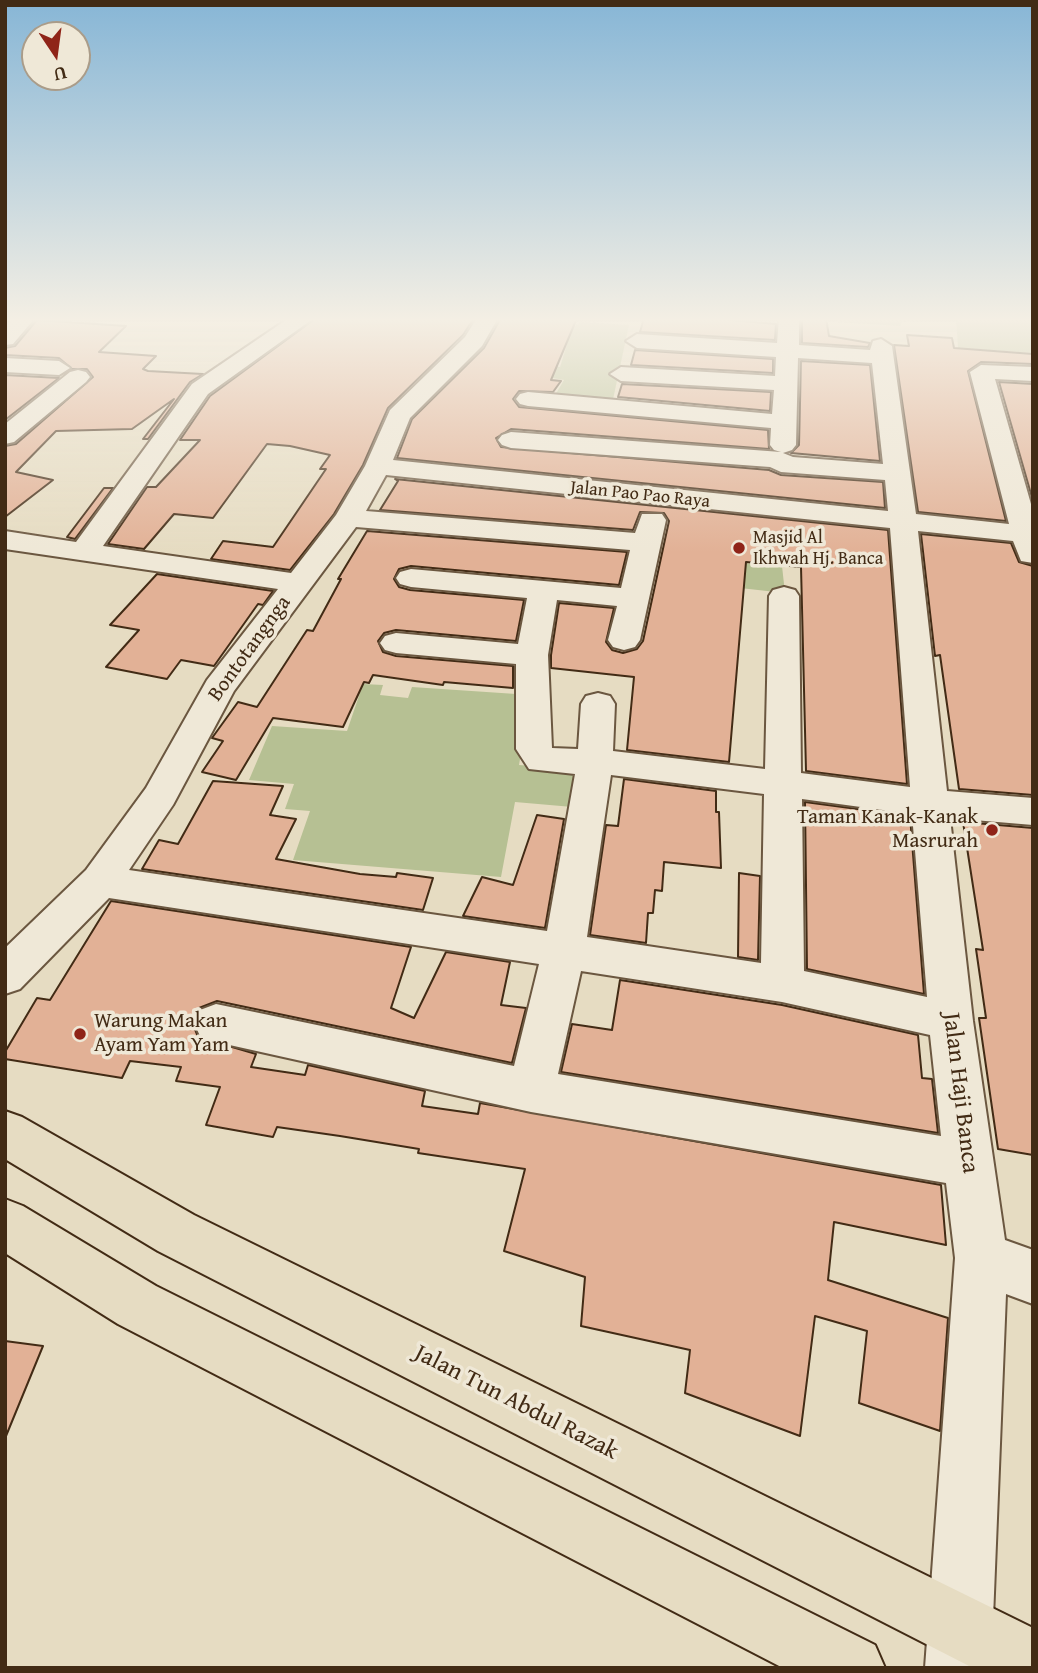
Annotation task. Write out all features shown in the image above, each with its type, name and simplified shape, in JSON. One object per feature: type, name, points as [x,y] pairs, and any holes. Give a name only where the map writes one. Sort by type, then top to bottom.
[{"type":"main road","name":"Jalan Tun Abdul Razak","points":[[5,1133],[176,1233],[959,1646],[1033,1663]]},
{"type":"main road","points":[[5,1224],[137,1305],[852,1668]]},
{"type":"street","points":[[5,437],[46,396]]},
{"type":"street","points":[[85,550],[195,396]]},
{"type":"street","name":"Bontotangnga","points":[[5,976],[100,881],[160,796],[219,688],[348,518],[378,466],[399,415],[418,396]]},
{"type":"street","points":[[779,509],[785,396]]},
{"type":"street","name":"Jalan Haji Banca","points":[[887,396],[932,803],[951,1021],[981,1258],[959,1646]]},
{"type":"street","points":[[988,396],[1030,543]]},
{"type":"street","points":[[528,399],[784,422]]},
{"type":"street","points":[[511,440],[897,473]]},
{"type":"street","name":"Jalan Pao Pao Raya","points":[[378,466],[657,498],[903,520],[1030,543]]},
{"type":"street","points":[[624,640],[631,598],[657,498]]},
{"type":"street","points":[[348,518],[646,543]]},
{"type":"street","points":[[5,540],[299,583]]},
{"type":"street","points":[[411,578],[631,598]]},
{"type":"street","points":[[544,590],[532,655],[535,694],[534,749],[538,758],[548,761],[597,761],[785,782],[932,803],[1033,812]]},
{"type":"street","points":[[782,984],[785,596]]},
{"type":"street","points":[[396,643],[532,655]]},
{"type":"street","points":[[531,1091],[564,952],[597,761],[598,704]]},
{"type":"street","points":[[100,881],[782,984],[951,1021]]},
{"type":"street","points":[[216,1023],[531,1091],[969,1164]]},
{"type":"street","points":[[981,1258],[1033,1277]]},
{"type":"green space","points":[[555,396],[614,396],[612,404]]},
{"type":"green space","points":[[741,563],[782,566],[785,593],[740,588]]},
{"type":"green space","points":[[363,684],[383,685],[380,695],[408,698],[412,687],[531,695],[519,765],[589,770],[584,808],[515,802],[501,877],[293,860],[310,811],[285,809],[294,784],[249,780],[272,726],[347,731]]},
{"type":"building","points":[[5,396],[36,396],[5,420]]},
{"type":"building","points":[[71,396],[180,396],[148,439],[143,439],[174,399],[132,429],[56,431],[16,472],[53,480],[5,517],[5,446],[16,444]]},
{"type":"building","points":[[210,396],[400,396],[388,408],[363,465],[334,514],[290,570],[211,559],[223,541],[273,547],[326,469],[320,469],[330,455],[290,446],[267,444],[213,518],[174,514],[144,549],[108,544],[147,487],[156,487],[200,440],[180,440]]},
{"type":"building","points":[[435,396],[515,396],[513,399],[519,407],[768,430],[769,449],[511,429],[496,438],[501,447],[769,470],[781,475],[883,482],[885,508],[397,458],[412,419]]},
{"type":"building","points":[[618,396],[771,396],[770,411]]},
{"type":"building","points":[[800,396],[873,396],[880,461],[791,453],[799,445]]},
{"type":"building","points":[[901,396],[974,396],[1006,521],[918,512]]},
{"type":"building","points":[[1003,396],[1033,396],[1033,501]]},
{"type":"building","points":[[395,479],[888,530],[907,784],[806,771],[801,567],[746,562],[729,762],[627,750],[634,677],[551,668],[559,603],[614,608],[606,642],[612,650],[623,653],[637,649],[643,641],[669,521],[664,513],[640,512],[633,530],[380,510],[398,481]]},
{"type":"building","points":[[104,488],[113,488],[75,539],[67,537]]},
{"type":"building","points":[[367,531],[627,552],[619,585],[411,566],[399,569],[394,579],[399,587],[410,590],[524,600],[516,641],[396,630],[384,633],[378,641],[383,652],[396,656],[513,666],[513,688],[444,682],[443,685],[373,675],[369,683],[364,682],[343,727],[273,718],[236,780],[202,772],[223,741],[212,738],[238,702],[257,707],[307,630],[313,631],[341,579],[338,579]]},
{"type":"building","points":[[921,534],[1011,543],[1019,562],[1033,566],[1033,795],[959,789],[940,655],[935,656]]},
{"type":"building","points":[[157,574],[273,591],[263,605],[258,604],[214,666],[181,660],[167,679],[106,667],[139,630],[110,625]]},
{"type":"building","points":[[624,779],[716,791],[716,812],[719,812],[721,868],[664,862],[662,891],[655,890],[653,913],[648,913],[646,943],[590,935],[606,825],[618,826]]},
{"type":"building","points":[[213,781],[283,786],[270,815],[296,819],[276,859],[360,874],[396,877],[397,873],[433,878],[423,910],[142,869],[159,840],[178,844]]},
{"type":"building","points":[[805,802],[910,816],[924,994],[807,969]]},
{"type":"building","points":[[537,815],[564,819],[545,928],[463,916],[482,877],[513,885]]},
{"type":"building","points":[[963,822],[1033,828],[1033,1155],[998,1149],[979,1018],[986,1018],[976,949],[983,950]]},
{"type":"building","points":[[739,873],[760,876],[758,960],[738,957]]},
{"type":"building","points":[[111,901],[411,947],[391,1008],[414,1018],[446,952],[510,962],[501,1005],[526,1008],[512,1063],[217,1001],[199,1008],[192,1022],[198,1037],[256,1054],[251,1067],[305,1075],[308,1065],[425,1091],[422,1106],[478,1114],[480,1103],[941,1185],[946,1245],[834,1222],[828,1280],[948,1318],[940,1431],[859,1403],[867,1331],[815,1316],[800,1436],[685,1393],[690,1350],[581,1326],[585,1277],[504,1251],[525,1169],[277,1127],[273,1137],[206,1125],[220,1087],[176,1081],[181,1067],[130,1061],[122,1078],[5,1059],[5,1052],[37,998],[50,1000]]},
{"type":"building","points":[[620,980],[782,1005],[918,1035],[922,1078],[932,1079],[938,1133],[561,1072],[572,1024],[612,1030]]},
{"type":"building","points":[[5,1341],[43,1346],[6,1436],[5,1436]]},
{"type":"place","name":"Masjid Al Ikhwah Hj. Banca","points":[[739,548]]},
{"type":"place","name":"Taman Kanak-Kanak Masrurah","points":[[992,830]]},
{"type":"place","name":"Warung Makan Ayam Yam Yam","points":[[80,1034]]}]
